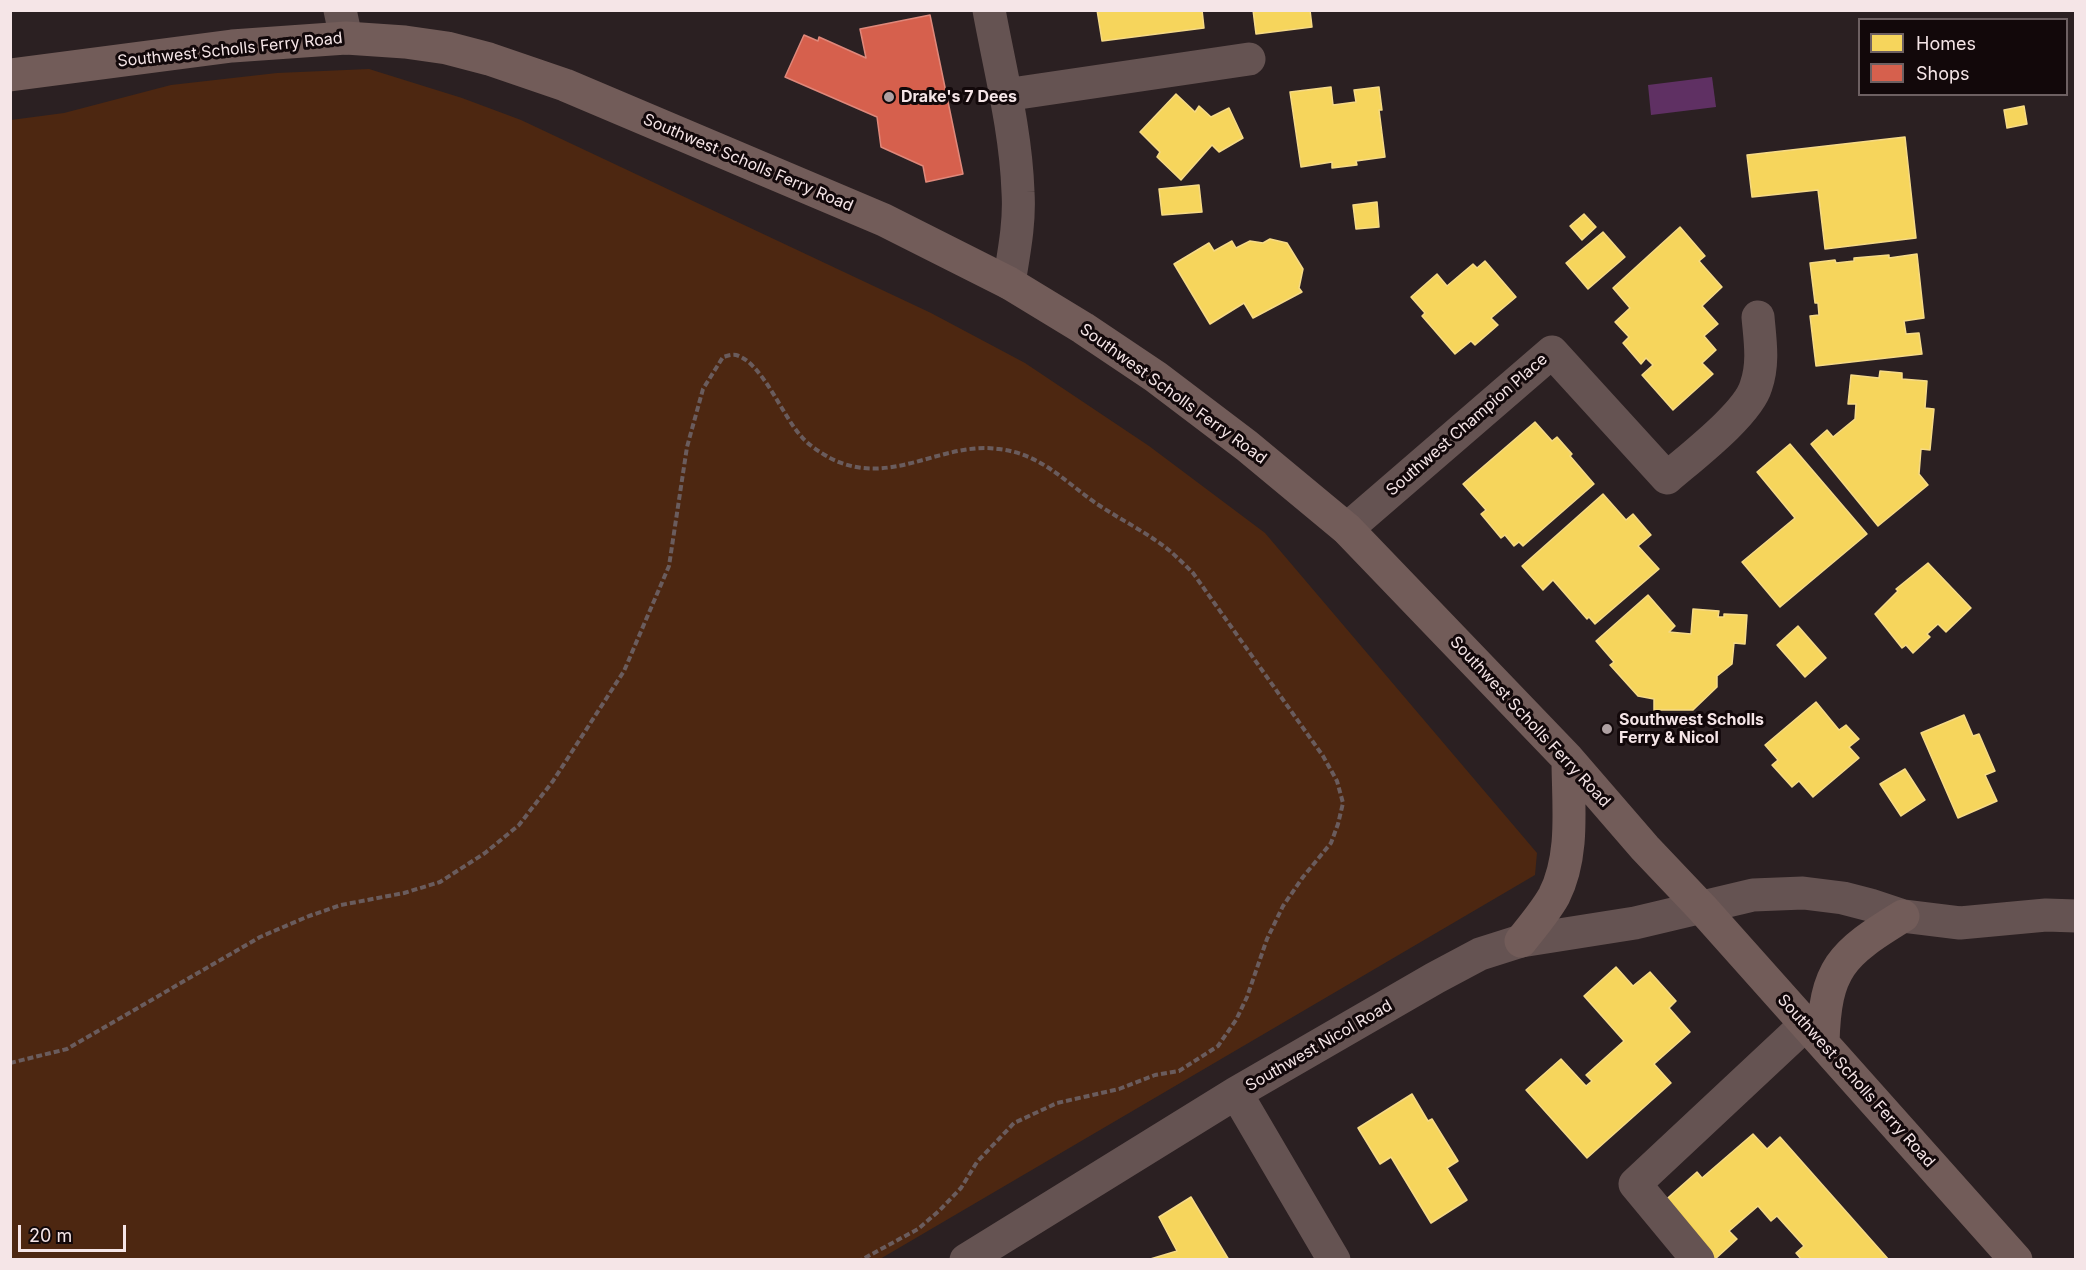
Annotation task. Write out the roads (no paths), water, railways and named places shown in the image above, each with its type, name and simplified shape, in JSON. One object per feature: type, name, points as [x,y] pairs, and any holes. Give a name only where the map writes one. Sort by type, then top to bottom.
[{"type":"main road","name":"Southwest Scholls Ferry Road","points":[[10,75],[232,46],[343,24],[405,42],[447,48],[489,58],[565,85],[884,220],[1009,283],[1083,328],[1156,377],[1247,446],[1347,528],[1568,759],[1645,848],[1702,908],[2016,1260]]},
{"type":"main road","points":[[1521,941],[1553,898],[1567,858],[1568,759]]},
{"type":"main road","points":[[1815,1034],[1824,1015],[1831,983],[1839,965],[1852,949],[1903,916]]},
{"type":"street","points":[[989,10],[1015,148],[1018,193],[1017,233],[1009,283]]},
{"type":"street","points":[[1005,95],[1249,59]]},
{"type":"street","name":"Southwest Champion Place","points":[[1347,528],[1552,352],[1667,478],[1747,406],[1756,387],[1761,364],[1758,317]]},
{"type":"street","name":"Southwest Nicol Road","points":[[966,1260],[1236,1093],[1480,954],[1521,941],[1635,923],[1753,895],[1803,893],[1843,898],[1903,916],[1960,923],[2046,915],[2076,916]]},
{"type":"street","points":[[1698,1260],[1635,1184],[1815,1034]]},
{"type":"street","points":[[1236,1093],[1334,1260]]},
{"type":"place","name":"Drake's 7 Dees","points":[[889,97]]},
{"type":"place","name":"Southwest Scholls Ferry & Nicol","points":[[1607,729]]}]
